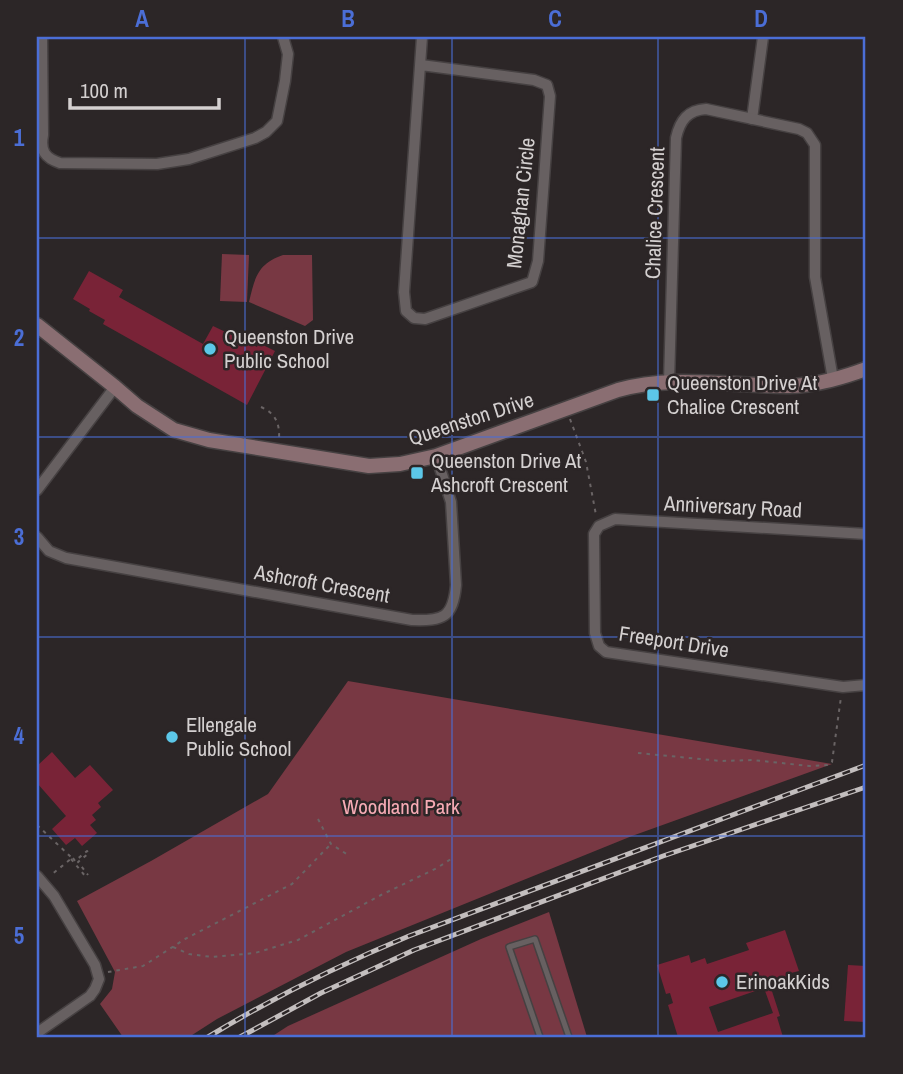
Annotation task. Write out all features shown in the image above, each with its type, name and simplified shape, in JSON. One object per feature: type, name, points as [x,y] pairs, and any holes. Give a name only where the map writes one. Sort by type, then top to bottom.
[{"type":"street","points":[[42,37],[41,146],[46,156],[60,163],[139,164],[190,159],[255,138],[270,129],[277,121],[285,81],[288,54],[283,37]]},
{"type":"street","name":"Monaghan Circle","points":[[421,65],[534,80],[547,85],[550,96],[538,261],[532,282],[425,319],[414,318],[406,311],[404,292],[422,37]]},
{"type":"street","points":[[752,119],[763,37]]},
{"type":"street","name":"Chalice Crescent","points":[[669,382],[676,138],[684,118],[698,110],[706,109],[799,129],[807,133],[815,145],[815,277],[833,379]]},
{"type":"street","name":"Queenston Drive","points":[[37,325],[148,414],[174,430],[209,440],[369,466],[400,464],[436,456],[639,384],[669,382],[803,385],[866,369]]},
{"type":"street","points":[[37,490],[115,387]]},
{"type":"street","name":"Ashcroft Crescent","points":[[37,537],[49,551],[66,558],[412,620],[434,621],[451,611],[456,585],[451,502],[436,456]]},
{"type":"street","name":"Anniversary Road","points":[[599,526],[615,519],[866,534]]},
{"type":"street","name":"Freeport Drive","points":[[599,526],[594,534],[595,633],[599,646],[606,652],[843,687],[866,685]]},
{"type":"street","points":[[37,1033],[90,996],[99,979],[95,965],[54,896],[40,879]]},
{"type":"lane","points":[[540,1037],[509,947],[535,939],[569,1037]]},
{"type":"path","points":[[261,407],[269,411],[277,421],[278,451]]},
{"type":"path","points":[[566,409],[586,462],[599,526]]},
{"type":"path","points":[[638,753],[721,761],[753,760],[809,766],[829,765],[832,762],[843,687]]},
{"type":"path","points":[[318,819],[331,844],[348,855]]},
{"type":"path","points":[[37,825],[71,858],[87,876],[78,862],[89,853],[87,850],[75,860],[71,858],[40,879]]},
{"type":"path","points":[[97,972],[143,966],[173,947],[292,884],[331,844]]},
{"type":"path","points":[[173,947],[189,954],[212,957],[255,953],[298,940],[454,857]]},
{"type":"green space","points":[[222,254],[249,255],[247,302],[220,301]]},
{"type":"green space","points":[[283,255],[312,255],[313,320],[305,326],[249,302],[262,267]]},
{"type":"green space","name":"Woodland Park","points":[[348,681],[832,764],[632,836],[346,952],[217,1019],[189,1037],[123,1037],[100,1004],[112,989],[115,972],[77,901],[268,794]]},
{"type":"green space","points":[[549,912],[587,1037],[271,1037],[288,1026],[481,939]]},
{"type":"building","points":[[89,271],[123,290],[119,297],[203,344],[213,326],[257,347],[259,343],[275,351],[247,405],[103,324],[105,320],[73,299]]},
{"type":"building","points":[[52,752],[75,778],[90,765],[113,790],[98,803],[101,807],[92,815],[96,820],[90,825],[97,833],[82,846],[75,838],[66,845],[52,829],[66,816],[37,783],[37,766]]},
{"type":"building","name":"ErinoakKids","points":[[785,930],[799,971],[791,973],[793,978],[770,985],[780,1016],[777,1017],[783,1037],[678,1037],[668,1005],[673,1003],[670,993],[666,994],[657,965],[689,955],[691,963],[705,958],[707,964],[749,950],[746,943]],"holes":[[[764,988],[773,1013],[718,1032],[709,1007]]]},
{"type":"building","points":[[848,965],[866,966],[866,1022],[844,1021]]},
{"type":"railway","points":[[208,1037],[306,983],[409,936],[866,765]]},
{"type":"railway","points":[[240,1037],[321,993],[414,950],[663,856],[866,787]]},
{"type":"place","name":"Queenston Drive Public School","points":[[210,349]]},
{"type":"place","name":"Queenston Drive At Chalice Crescent","points":[[653,395]]},
{"type":"place","name":"Queenston Drive At Ashcroft Crescent","points":[[417,473]]},
{"type":"place","name":"Ellengale Public School","points":[[172,737]]},
{"type":"place","name":"ErinoakKids","points":[[722,982]]}]
